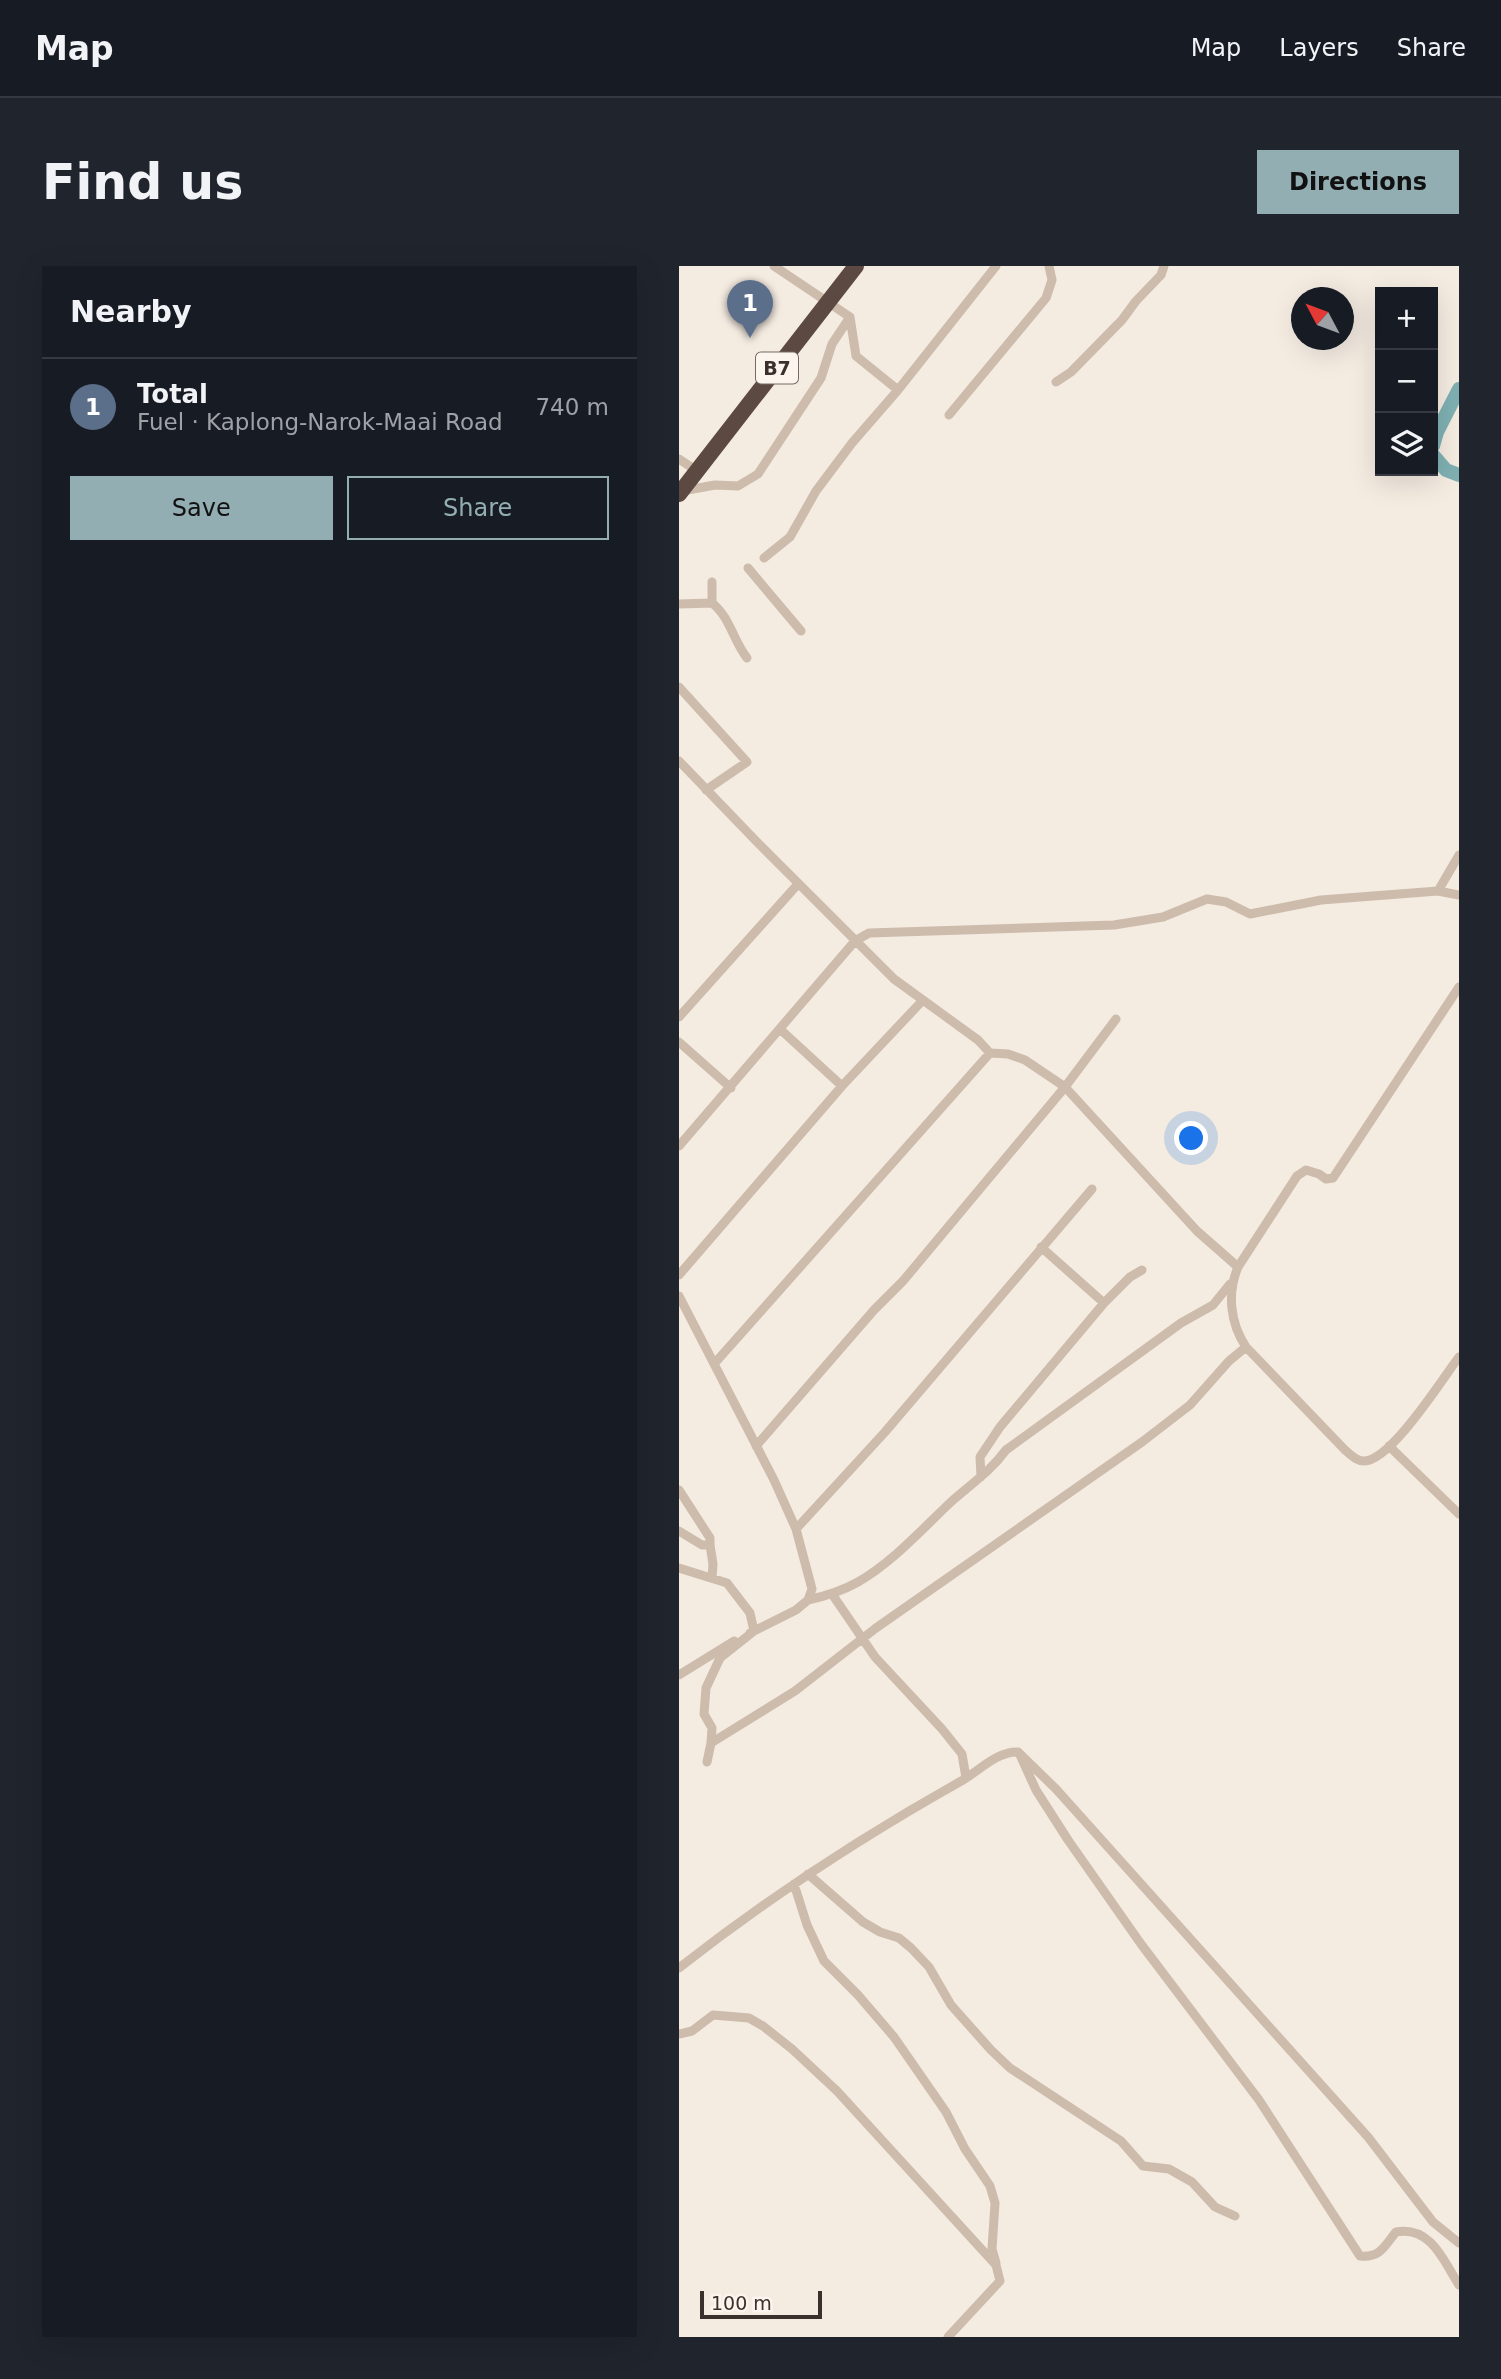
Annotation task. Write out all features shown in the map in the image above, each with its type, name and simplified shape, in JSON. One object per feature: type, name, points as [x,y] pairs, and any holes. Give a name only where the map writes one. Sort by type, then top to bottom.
[{"type":"highway","name":"B7","points":[[680,493],[856,266]]},
{"type":"street","points":[[774,266],[850,317],[856,356],[898,390]]},
{"type":"street","points":[[764,558],[790,537],[816,491],[852,443],[898,390],[996,266]]},
{"type":"street","points":[[949,415],[1046,298],[1052,280],[1049,266]]},
{"type":"street","points":[[1056,382],[1091,353],[1122,320],[1161,275],[1164,266]]},
{"type":"street","points":[[680,493],[715,485],[738,486],[758,474],[821,378],[832,344],[850,317]]},
{"type":"street","points":[[679,459],[697,471]]},
{"type":"street","points":[[748,568],[801,631]]},
{"type":"street","points":[[712,582],[712,603]]},
{"type":"street","points":[[679,604],[712,603],[725,612],[733,637],[747,658]]},
{"type":"street","points":[[679,687],[747,762],[706,790]]},
{"type":"street","points":[[679,761],[894,979],[978,1040],[990,1053],[1008,1054],[1025,1060],[1065,1087],[1198,1231],[1238,1267]]},
{"type":"street","points":[[1438,891],[1459,855]]},
{"type":"street","points":[[679,1017],[798,884]]},
{"type":"street","points":[[679,1146],[855,942],[869,933],[1114,925],[1163,916],[1207,899],[1226,902],[1250,914],[1321,900],[1438,891],[1459,895]]},
{"type":"street","points":[[679,1675],[796,1610],[808,1600],[832,1594],[859,1581],[992,1469],[1006,1450],[1181,1323],[1213,1305],[1231,1283],[1238,1267],[1297,1176],[1306,1170],[1326,1179],[1333,1178],[1337,1173],[1459,987]]},
{"type":"street","points":[[679,1275],[842,1086],[923,1000]]},
{"type":"street","points":[[756,1446],[903,1281],[1065,1087],[1116,1019]]},
{"type":"street","points":[[781,1030],[842,1086]]},
{"type":"street","points":[[679,1042],[731,1088]]},
{"type":"street","points":[[714,1364],[990,1053]]},
{"type":"street","points":[[796,1529],[885,1432],[1092,1189]]},
{"type":"street","points":[[1041,1247],[1104,1303]]},
{"type":"street","points":[[981,1477],[980,1457],[1000,1427],[1104,1303],[1130,1277],[1142,1270]]},
{"type":"street","points":[[1231,1283],[1235,1329],[1246,1347],[1356,1459],[1371,1460],[1389,1446],[1409,1426],[1459,1357]]},
{"type":"street","points":[[679,1296],[796,1529],[812,1589],[808,1600]]},
{"type":"street","points":[[711,1742],[795,1691],[863,1639],[1191,1405],[1229,1360],[1246,1347]]},
{"type":"street","points":[[1389,1446],[1459,1514]]},
{"type":"street","points":[[679,1490],[709,1538],[712,1578]]},
{"type":"street","points":[[679,1531],[702,1545],[710,1545]]},
{"type":"street","points":[[679,1568],[727,1583],[750,1613],[754,1631]]},
{"type":"street","points":[[832,1594],[875,1657],[942,1728],[962,1754],[966,1778]]},
{"type":"street","points":[[707,1762],[712,1728],[704,1714],[706,1688],[720,1658],[754,1631]]},
{"type":"street","points":[[679,1968],[753,1911],[870,1833],[1003,1754],[1018,1752]]},
{"type":"street","points":[[1018,1752],[1056,1789],[1325,2088],[1368,2137],[1433,2222],[1459,2243]]},
{"type":"street","points":[[1018,1752],[1036,1790],[1068,1840],[1141,1944],[1259,2100],[1360,2256],[1380,2253],[1396,2232],[1414,2232],[1429,2239],[1459,2285]]},
{"type":"street","points":[[808,1874],[863,1922],[880,1932],[899,1938],[911,1948],[929,1967],[951,2005],[1010,2068],[1121,2141],[1143,2166],[1169,2169],[1192,2182],[1215,2207],[1234,2216]]},
{"type":"street","points":[[794,1884],[807,1925],[824,1961],[894,2037],[946,2112],[965,2149],[990,2186],[995,2203],[992,2249],[1000,2281],[948,2337]]},
{"type":"street","points":[[679,2034],[692,2031],[713,2015],[749,2018],[763,2026],[837,2091],[996,2265]]},
{"type":"waterway","points":[[1438,430],[1459,389]]},
{"type":"waterway","points":[[1438,461],[1446,470],[1459,475]]},
{"type":"place","name":"Total","points":[[750,338]]}]
